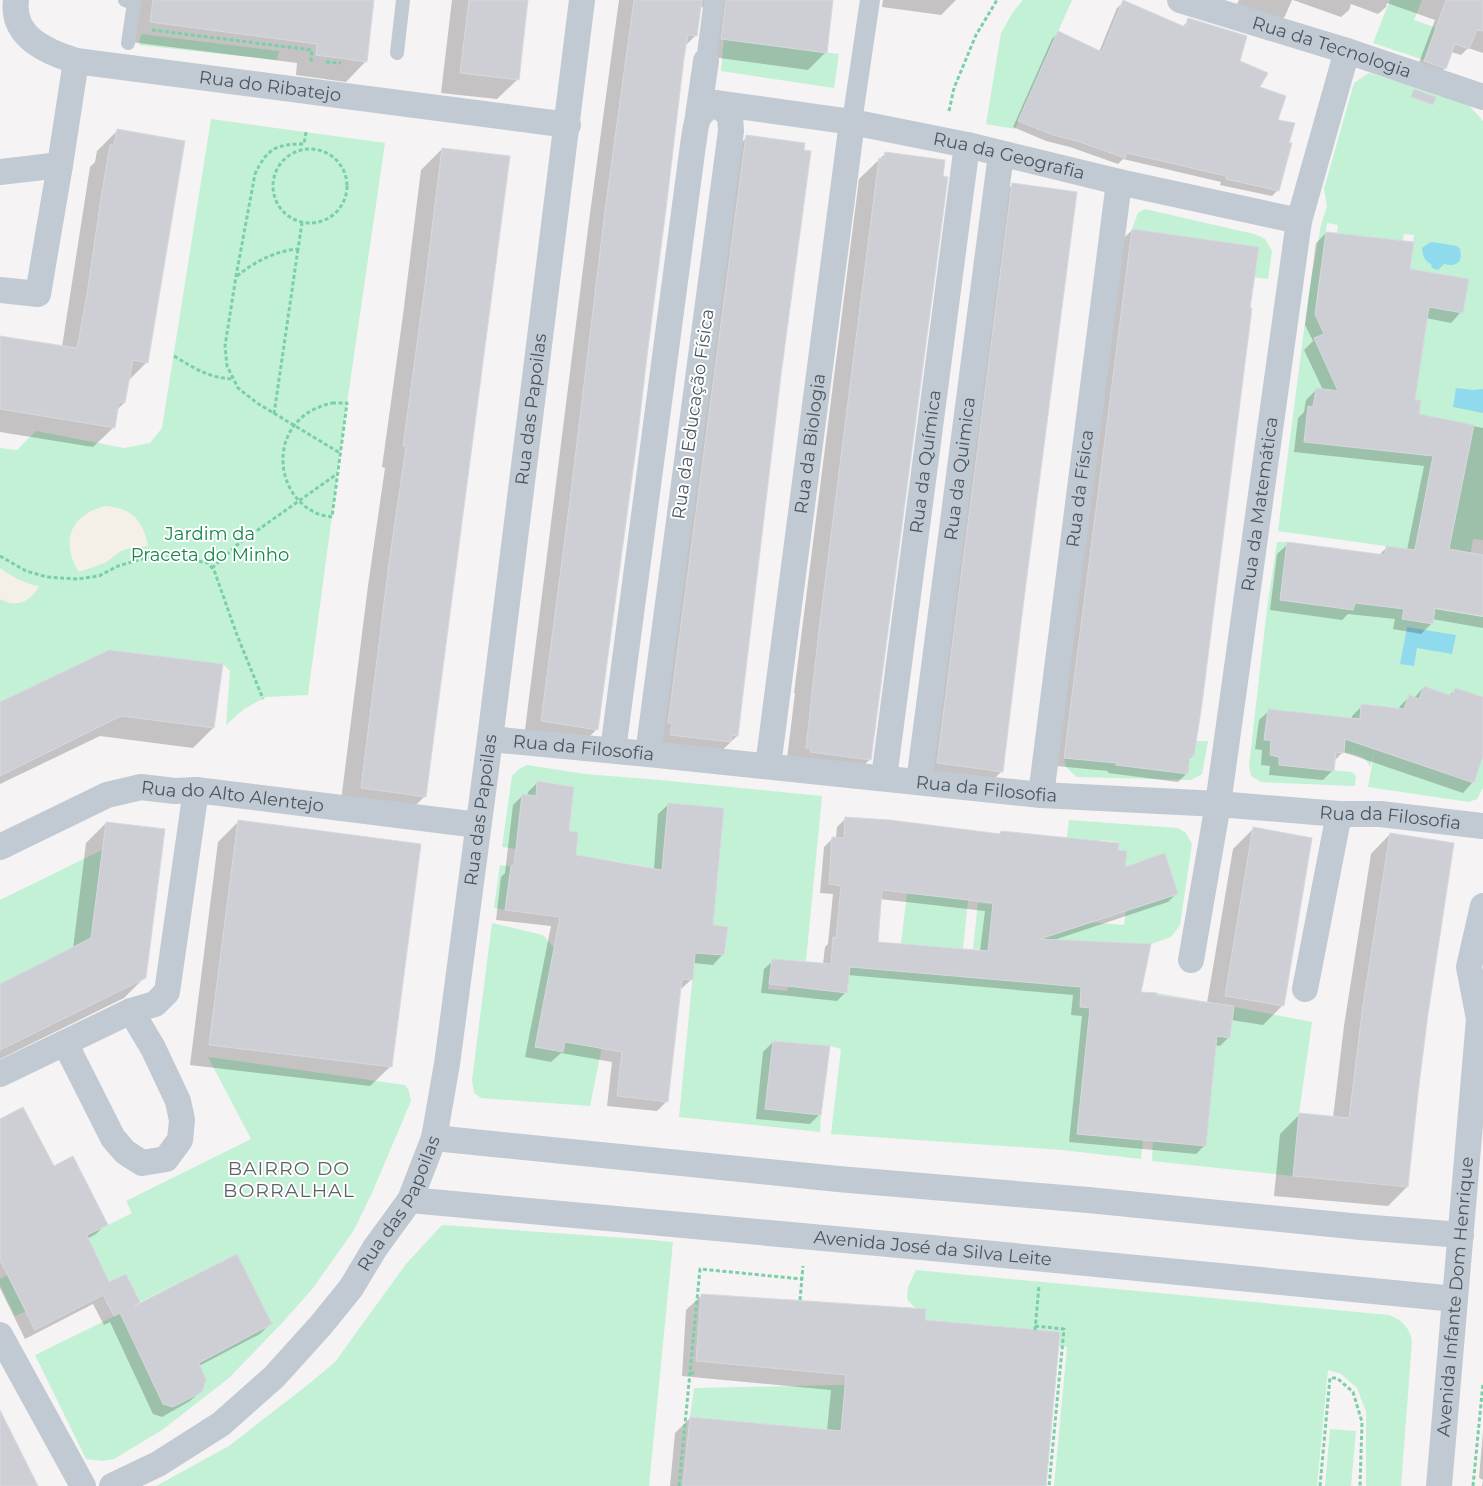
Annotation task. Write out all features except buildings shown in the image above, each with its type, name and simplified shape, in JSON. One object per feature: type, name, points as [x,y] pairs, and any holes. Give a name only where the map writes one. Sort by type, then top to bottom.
[{"type":"street","name":"Rua do Ribatejo","points":[[16,0],[15,9],[18,21],[23,30],[36,44],[76,61],[568,125]]},
{"type":"street","name":"Rua das Papoilas","points":[[112,1486],[158,1464],[221,1424],[274,1377],[321,1325],[350,1288],[375,1248],[410,1200],[434,1138],[448,1064],[568,125],[582,0]]},
{"type":"street","name":"Rua da Educação Física","points":[[613,750],[693,145],[707,109],[706,61],[714,0]]},
{"type":"street","points":[[852,122],[870,0]]},
{"type":"street","name":"Rua da Tecnologia","points":[[1180,0],[1347,51],[1483,97]]},
{"type":"street","name":"Rua da Matemática","points":[[1191,960],[1218,804],[1299,221],[1347,51]]},
{"type":"street","points":[[0,290],[38,294],[76,61]]},
{"type":"street","name":"Rua da Educação Física","points":[[648,754],[731,131],[730,116],[707,109]]},
{"type":"street","name":"Rua da Geografia","points":[[707,109],[852,122],[967,145],[1119,182],[1299,221]]},
{"type":"street","name":"Rua da Biologia","points":[[768,766],[852,122]]},
{"type":"street","name":"Rua da Química","points":[[884,778],[967,145]]},
{"type":"street","name":"Rua da Quimica","points":[[919,782],[1001,154]]},
{"type":"street","points":[[0,172],[60,165]]},
{"type":"street","name":"Rua da Física","points":[[1042,795],[1119,182]]},
{"type":"street","points":[[654,433],[669,427],[682,430],[691,437]]},
{"type":"street","points":[[925,469],[934,461],[950,462],[960,468]]},
{"type":"street","name":"Rua da Filosofia","points":[[490,739],[1042,795],[1218,804],[1339,814],[1380,814],[1483,826]]},
{"type":"street","name":"Rua do Alto Alentejo","points":[[0,847],[107,795],[141,787],[175,791],[196,790],[478,825]]},
{"type":"street","points":[[0,1074],[131,1011],[155,1004],[167,992],[196,790]]},
{"type":"street","points":[[1305,989],[1339,814]]},
{"type":"street","name":"Avenida Infante Dom Henrique","points":[[1439,1486],[1460,1235],[1482,1017],[1469,967],[1483,906]]},
{"type":"street","points":[[65,1043],[112,1138],[125,1152],[142,1163],[166,1159],[180,1140],[182,1120],[178,1101],[153,1048],[131,1011]]},
{"type":"street","points":[[434,1138],[838,1179],[1088,1200],[1460,1235]]},
{"type":"street","name":"Avenida José da Silva Leite","points":[[410,1200],[885,1243],[1455,1299]]},
{"type":"street","points":[[0,1334],[83,1486]]},
{"type":"lane","points":[[125,0],[134,3],[128,43]]},
{"type":"lane","points":[[396,53],[403,0]]},
{"type":"path","points":[[948,118],[954,88],[976,35],[997,0]]},
{"type":"path","points":[[149,30],[312,50],[311,60],[341,63]]},
{"type":"path","points":[[306,132],[304,144],[308,149]]},
{"type":"path","points":[[304,144],[285,144],[268,152],[255,174],[236,276],[226,346],[227,366],[238,388],[257,403],[340,454]]},
{"type":"path","points":[[320,150],[331,155],[340,164],[346,175],[345,199],[339,210],[330,218],[318,223],[302,223],[284,214],[276,204],[273,192],[273,179],[277,168],[285,158],[296,151],[320,150]]},
{"type":"path","points":[[274,414],[302,223]]},
{"type":"path","points":[[236,276],[249,266],[271,255],[298,249]]},
{"type":"path","points":[[174,356],[210,376],[234,379]]},
{"type":"path","points":[[332,402],[347,403],[340,454],[332,517],[314,513],[298,501],[288,486],[283,468],[283,450],[289,433],[300,419],[315,408],[332,402]]},
{"type":"path","points":[[212,568],[238,544],[337,474]]},
{"type":"path","points":[[0,556],[26,571],[47,577],[77,579],[99,576],[118,566],[145,558],[171,556],[208,563],[212,568],[263,699]]},
{"type":"path","points":[[800,1300],[804,1264]]},
{"type":"path","points":[[679,1486],[700,1269],[802,1279]]},
{"type":"path","points":[[1039,1286],[1035,1328],[1064,1330],[1049,1486]]},
{"type":"path","points":[[690,1373],[695,1373]]},
{"type":"path","points":[[1320,1486],[1330,1378],[1337,1378],[1353,1392],[1362,1422],[1360,1486]]},
{"type":"path","points":[[1473,1486],[1483,1383]]},
{"type":"green space","points":[[1023,0],[1072,0],[1015,129],[986,124],[1001,33],[1013,12]]},
{"type":"green space","points":[[1390,0],[1422,0],[1414,20],[1436,28],[1424,60],[1373,43]]},
{"type":"green space","points":[[141,34],[279,51],[277,60],[139,45]]},
{"type":"green space","points":[[724,39],[839,54],[834,88],[721,71]]},
{"type":"green space","points":[[1369,73],[1466,102],[1483,121],[1483,540],[1473,539],[1461,612],[1483,616],[1483,788],[1477,799],[1469,802],[1368,787],[1374,753],[1370,767],[1366,760],[1360,756],[1344,753],[1347,722],[1265,740],[1271,740],[1270,755],[1279,757],[1279,765],[1352,772],[1356,776],[1355,786],[1261,782],[1251,776],[1249,766],[1267,609],[1277,542],[1287,542],[1280,600],[1353,610],[1355,603],[1364,604],[1367,578],[1406,603],[1403,619],[1432,624],[1448,534],[1452,534],[1474,426],[1441,419],[1414,550],[1278,531],[1309,292],[1321,225],[1327,206],[1324,189],[1354,83]],"holes":[[[1327,223],[1338,225],[1337,233],[1403,241],[1404,234],[1414,235],[1406,303],[1318,292]],[[1449,276],[1469,279],[1463,313],[1443,310]],[[1361,705],[1377,741],[1357,738]]]},
{"type":"green space","name":"Jardim da Praceta do Minho","points":[[211,119],[385,143],[347,403],[308,695],[266,697],[244,709],[226,725],[230,671],[223,664],[109,650],[0,702],[0,448],[17,450],[36,431],[124,448],[150,443],[162,428]]},
{"type":"green space","points":[[1145,209],[1254,234],[1265,239],[1272,251],[1268,279],[1251,277],[1253,262],[1257,262],[1259,247],[1132,229],[1138,213]]},
{"type":"green space","points":[[1141,576],[1116,765],[1188,774],[1190,755],[1194,755],[1196,741],[1208,741],[1202,774],[1191,780],[1077,777],[1066,767],[1064,758],[1090,760]]},
{"type":"green space","points":[[527,765],[585,774],[822,796],[806,961],[822,963],[818,990],[847,993],[850,966],[1055,957],[973,949],[978,903],[1046,910],[1055,837],[1067,837],[1069,820],[1178,828],[1186,833],[1192,844],[1180,925],[1171,937],[1151,944],[1109,942],[1082,987],[1080,1006],[1102,1009],[1154,1028],[1157,993],[1197,1000],[1199,1001],[1195,1033],[1230,1038],[1234,1007],[1312,1022],[1299,1113],[1293,1176],[1152,1161],[1153,1141],[1206,1145],[1213,1079],[1145,1122],[1141,1159],[1062,1150],[831,1134],[841,1049],[830,1046],[773,1041],[765,1109],[821,1115],[820,1132],[679,1117],[695,953],[724,955],[728,927],[681,922],[717,887],[724,808],[668,803],[661,881],[642,917],[649,867],[576,857],[578,832],[569,831],[574,787],[538,781],[536,796],[522,794],[518,831],[547,853],[502,847],[512,776],[519,769]],"holes":[[[1099,840],[1119,842],[1118,850],[1127,851],[1125,867],[1165,854],[1178,894],[1126,911],[1124,925],[1087,922]],[[772,960],[792,961],[787,991],[768,989]],[[1131,1107],[1128,1139],[1078,1134]]]},
{"type":"green space","points":[[102,850],[91,938],[0,984],[0,900]]},
{"type":"green space","points":[[500,865],[511,866],[505,910],[494,908]]},
{"type":"green space","points":[[907,893],[968,900],[963,949],[901,944]]},
{"type":"green space","points":[[492,923],[543,935],[554,948],[535,1047],[562,1052],[565,1042],[608,1017],[590,1106],[481,1098],[474,1093],[472,1080]]},
{"type":"green space","points":[[208,1057],[405,1085],[409,1091],[411,1101],[372,1193],[354,1230],[313,1288],[283,1322],[229,1378],[162,1430],[114,1459],[102,1461],[86,1459],[35,1355],[123,1312],[134,1342],[163,1404],[173,1407],[202,1392],[181,1319],[271,1324],[237,1254],[140,1302],[126,1274],[15,1316],[0,1285],[0,1279],[132,1213],[126,1201],[251,1139]]},
{"type":"green space","points":[[442,1225],[673,1242],[649,1486],[156,1486],[229,1446],[335,1362],[406,1264]]},
{"type":"green space","points":[[916,1270],[1389,1315],[1394,1317],[1407,1328],[1412,1341],[1401,1486],[1366,1486],[1366,1412],[1357,1388],[1341,1374],[1328,1370],[1317,1486],[1054,1486],[1067,1347],[1059,1346],[1060,1332],[909,1486],[926,1309],[915,1308],[907,1299],[908,1287]]},
{"type":"green space","points":[[845,1385],[841,1431],[690,1417],[694,1388]]},
{"type":"green space","points":[[1330,1429],[1356,1431],[1351,1486],[1325,1486]]},
{"type":"sand","points":[[105,506],[129,512],[143,529],[148,546],[121,551],[105,563],[79,572],[70,550],[72,531],[76,523],[84,516],[93,510]]},
{"type":"sand","points":[[0,568],[18,579],[39,586],[36,592],[27,600],[17,603],[6,602],[0,599]]},
{"type":"water","points":[[1433,242],[1457,246],[1461,254],[1460,261],[1452,265],[1444,264],[1438,270],[1432,268],[1431,264],[1424,258],[1422,248]]},
{"type":"water","points":[[1456,388],[1483,389],[1483,413],[1453,407]]},
{"type":"water","points":[[1407,627],[1456,635],[1452,654],[1417,648],[1414,666],[1400,664]]},
{"type":"district","name":"BAIRRO DO BORRALHAL","points":[[289,1179]]}]
